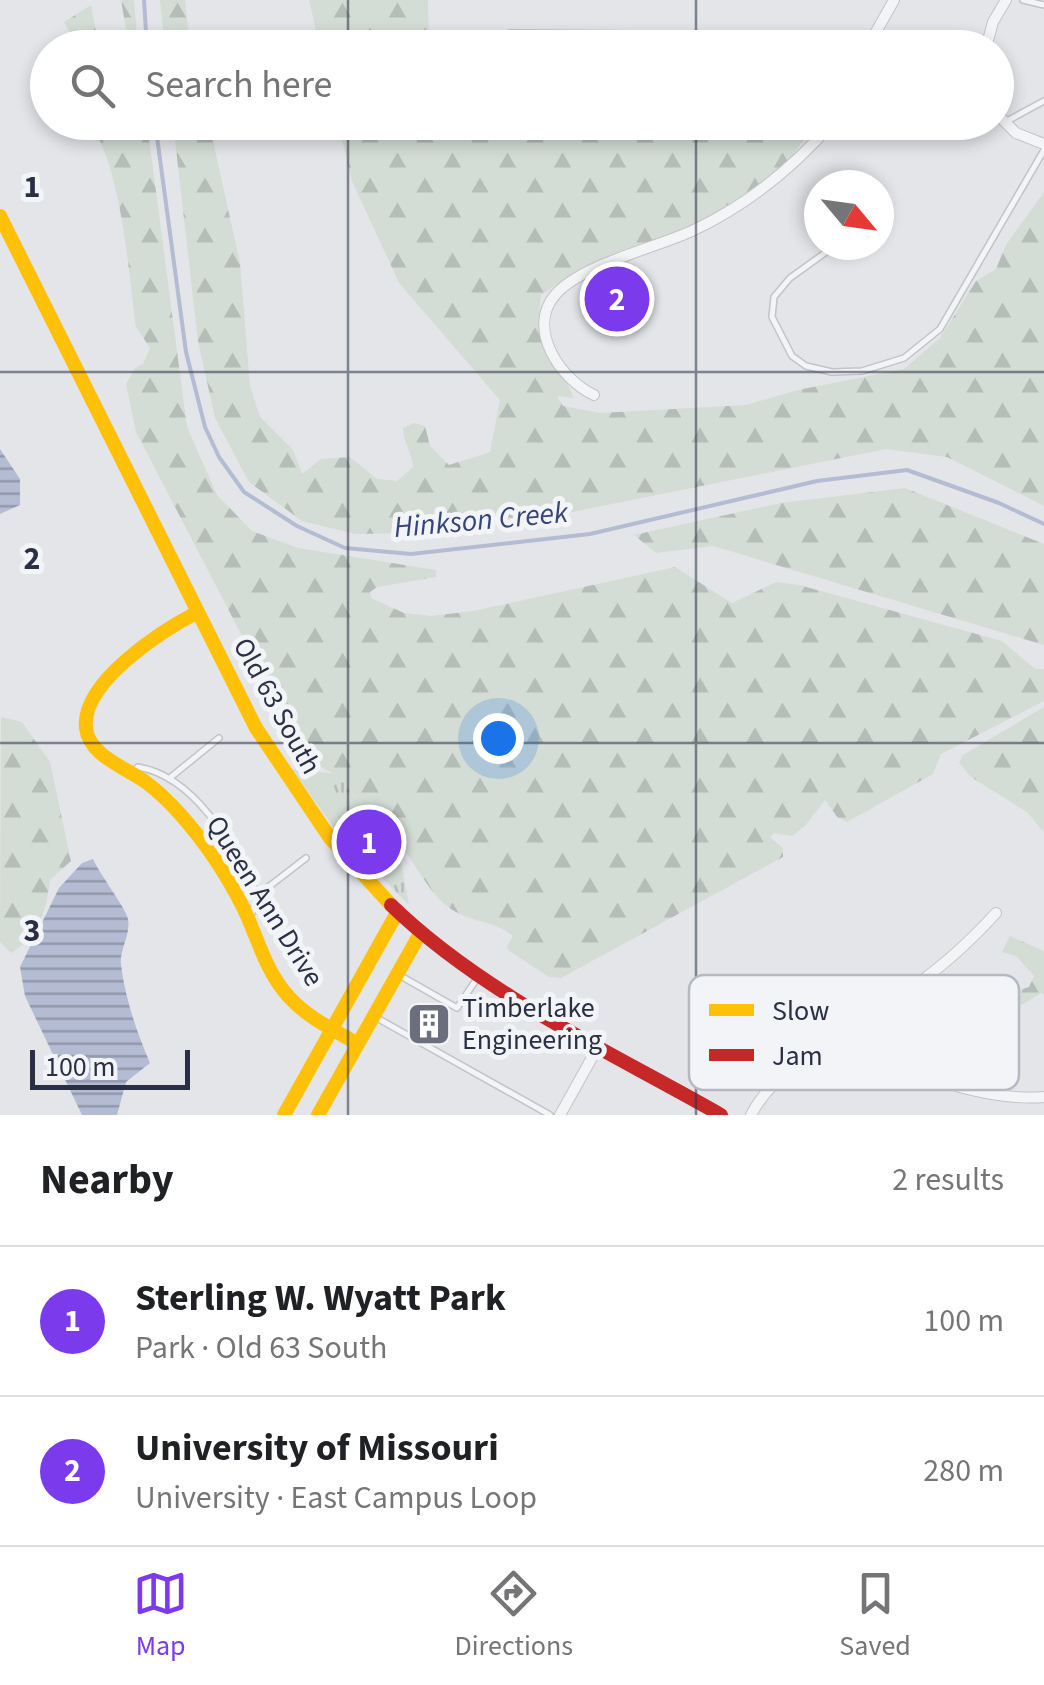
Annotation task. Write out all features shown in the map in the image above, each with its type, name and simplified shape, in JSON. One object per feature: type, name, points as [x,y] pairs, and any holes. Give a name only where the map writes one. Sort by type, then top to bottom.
[{"type":"main road","name":"Old 63 South","points":[[0,216],[256,728],[288,782],[326,833],[398,911],[479,974],[721,1115]]},
{"type":"main road","name":"Queen Ann Drive","points":[[198,612],[140,650],[94,694],[86,728],[94,748],[148,784],[208,848],[288,997],[358,1044]]},
{"type":"main road","points":[[284,1115],[398,911]]},
{"type":"main road","points":[[318,1115],[421,932]]},
{"type":"street","points":[[877,30],[894,0]]},
{"type":"street","points":[[991,30],[1006,0]]},
{"type":"street","points":[[1014,131],[1044,147]]},
{"type":"street","points":[[594,395],[570,379],[550,350],[546,312],[557,292],[580,276],[695,230],[760,191],[799,162],[818,140]]},
{"type":"street","points":[[927,975],[996,912]]},
{"type":"street","points":[[560,1115],[598,1045]]},
{"type":"street","points":[[751,1115],[769,1090]]},
{"type":"street","points":[[974,1090],[998,1096],[1044,1097]]},
{"type":"lane","points":[[1024,0],[1044,5]]},
{"type":"lane","points":[[1014,113],[1044,101]]},
{"type":"lane","points":[[815,260],[790,278],[774,297],[772,317],[792,356],[806,366],[832,372],[862,371],[904,358],[940,330],[1044,147]]},
{"type":"lane","points":[[170,777],[219,738]]},
{"type":"lane","points":[[131,773],[138,767],[158,770],[170,777],[218,827],[258,895]]},
{"type":"lane","points":[[248,920],[258,895],[306,858]]},
{"type":"lane","points":[[398,974],[457,1008],[479,974]]},
{"type":"lane","points":[[374,1016],[550,1115]]},
{"type":"green space","points":[[121,0],[134,0],[137,30],[126,30]]},
{"type":"green space","points":[[160,0],[185,0],[188,30],[163,30]]},
{"type":"green space","points":[[309,0],[428,0],[429,30],[316,30]]},
{"type":"green space","points":[[91,5],[96,30],[68,30],[64,22]]},
{"type":"green space","points":[[149,140],[187,427],[217,495],[252,531],[298,548],[436,570],[436,577],[377,587],[370,592],[371,598],[404,613],[431,616],[473,611],[675,567],[732,603],[776,582],[799,585],[1002,641],[1035,669],[1044,669],[1044,701],[941,754],[933,774],[847,822],[838,818],[825,800],[792,836],[774,833],[770,837],[783,848],[783,857],[561,978],[549,977],[508,950],[513,936],[506,931],[448,907],[401,845],[385,842],[349,788],[315,761],[239,630],[136,432],[126,384],[135,368],[143,364],[150,348],[136,327],[122,220],[100,142]]},
{"type":"green space","points":[[175,140],[213,140],[240,263],[250,386],[260,417],[293,450],[302,474],[321,459],[350,457],[377,479],[397,481],[413,467],[403,428],[414,423],[425,426],[430,446],[449,465],[490,452],[500,400],[399,283],[352,181],[342,140],[803,140],[784,168],[694,227],[574,273],[541,295],[539,322],[544,347],[573,398],[557,396],[563,406],[600,413],[746,405],[798,390],[904,369],[940,338],[976,281],[996,269],[1006,245],[1044,192],[1044,506],[947,457],[886,449],[567,513],[415,533],[355,534],[302,521],[249,482],[215,418],[198,341]]},
{"type":"green space","points":[[905,488],[1044,544],[1044,645],[713,546],[656,553],[634,535],[781,503]]},
{"type":"green space","points":[[1044,707],[1044,832],[1027,812],[971,777],[959,763],[963,755]]},
{"type":"green space","points":[[1,717],[22,722],[50,762],[71,861],[50,880],[35,931],[11,953],[0,942]]},
{"type":"green space","points":[[292,769],[337,774],[399,851],[409,905],[337,832]]},
{"type":"green space","points":[[1010,936],[1044,951],[1044,995],[1041,993],[1019,1007],[1019,990],[1029,987],[1034,976],[1016,956],[1002,952]]},
{"type":"water","points":[[0,449],[20,479],[20,505],[0,514]]},
{"type":"water","points":[[93,859],[128,919],[121,959],[123,977],[150,1063],[126,1082],[117,1115],[82,1115],[25,996],[20,967],[59,888],[82,863]]},
{"type":"waterway","name":"Hinkson Creek","points":[[144,0],[146,30]]},
{"type":"waterway","name":"Hinkson Creek","points":[[157,140],[186,352],[205,427],[219,457],[244,492],[297,526],[345,548],[411,554],[590,534],[817,481],[907,470],[999,503],[1044,524]]},
{"type":"traffic: slow","points":[[0,216],[256,728],[330,838],[391,905]]},
{"type":"traffic: slow","points":[[198,612],[146,644],[110,676],[88,711],[89,738],[101,754],[160,794],[198,836],[230,884],[268,966],[289,997],[313,1017],[358,1044]]},
{"type":"traffic: slow","points":[[284,1115],[398,911]]},
{"type":"traffic: slow","points":[[318,1115],[421,932]]},
{"type":"traffic: jam","points":[[391,905],[466,967],[507,994],[721,1115]]},
{"type":"place","name":"University of Missouri","points":[[617,299]]},
{"type":"place","name":"Sterling W. Wyatt Park","points":[[369,842]]},
{"type":"place","name":"Timberlake Engineering","points":[[429,1024]]}]
